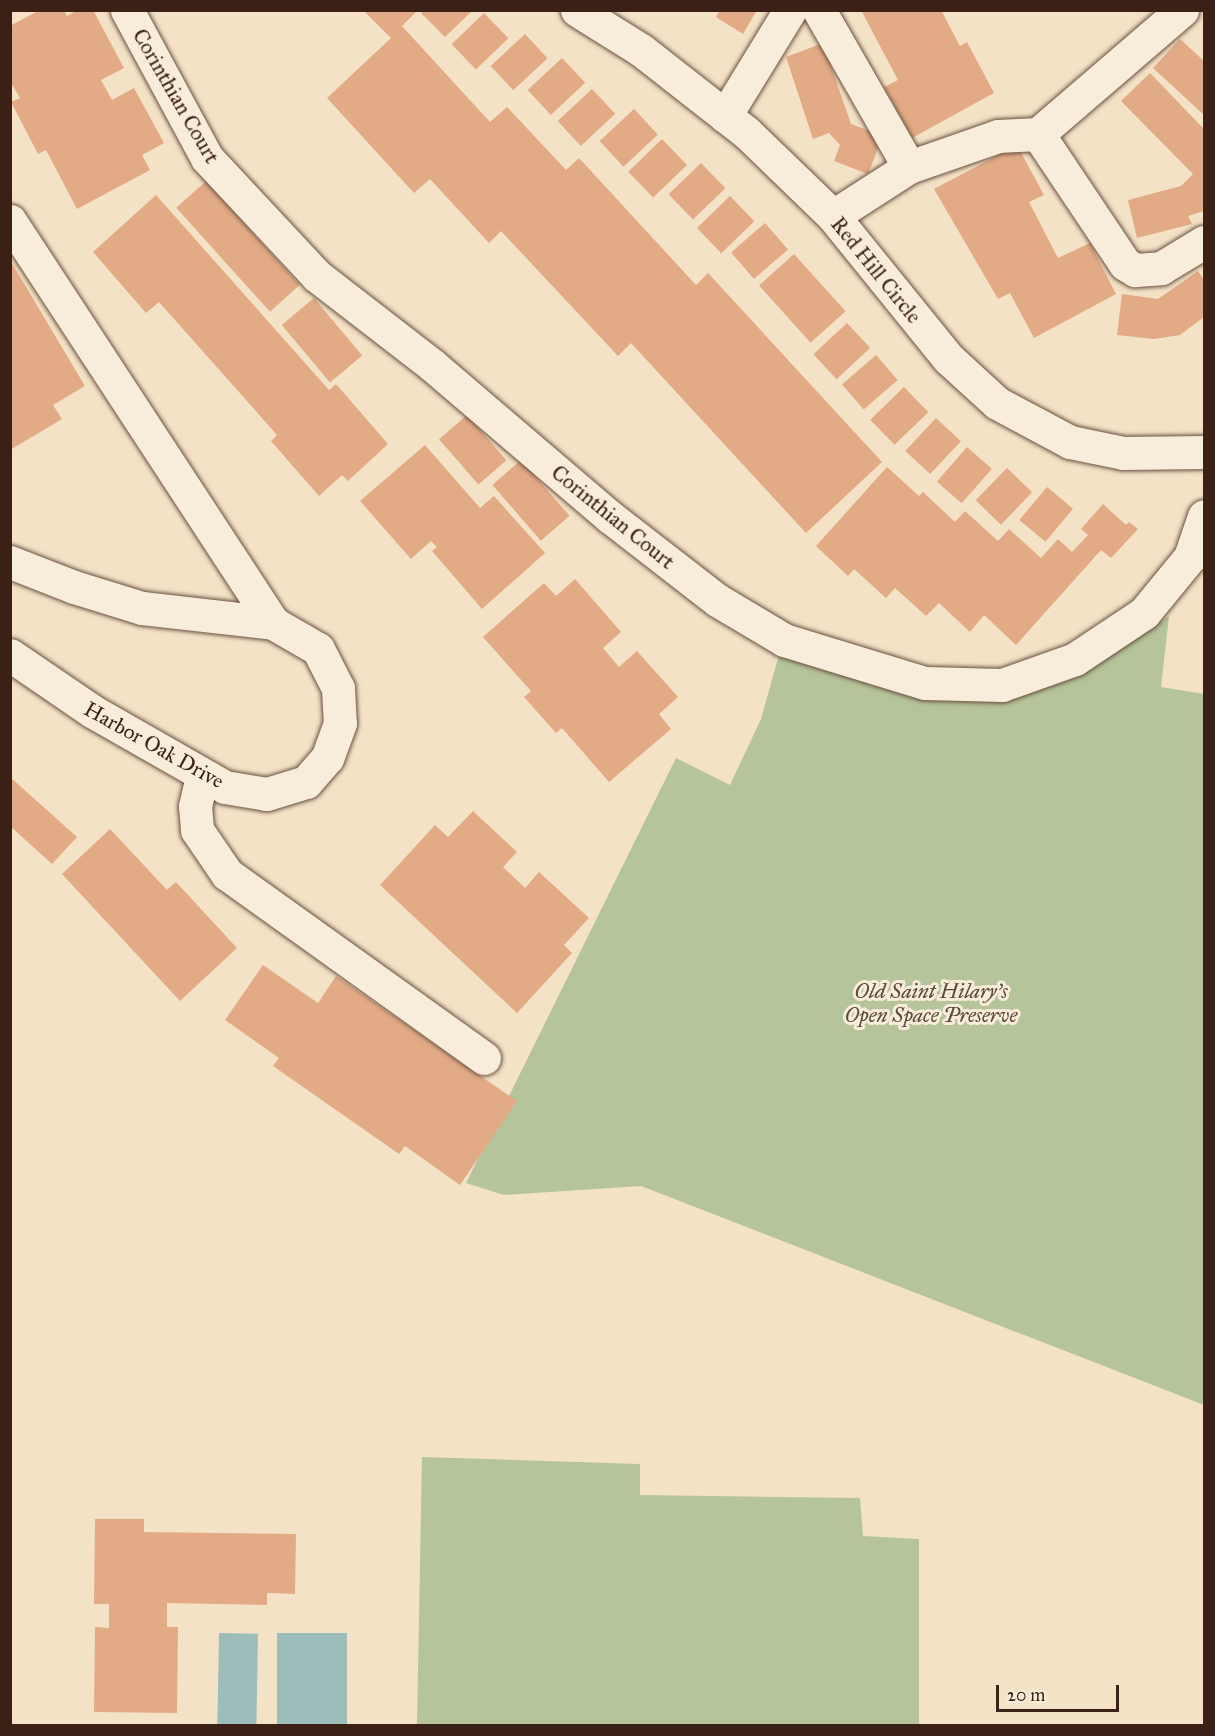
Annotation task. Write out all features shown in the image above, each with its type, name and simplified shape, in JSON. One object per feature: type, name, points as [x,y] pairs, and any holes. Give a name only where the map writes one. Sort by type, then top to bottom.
[{"type":"street","name":"Corinthian Court","points":[[127,10],[207,158],[317,276],[432,365],[618,524],[717,600],[784,640],[925,683],[1002,685],[1075,659],[1144,613],[1190,557],[1204,516]]},
{"type":"street","name":"Red Hill Circle","points":[[577,10],[640,50],[725,116],[833,216],[949,359],[997,403],[1070,441],[1123,453],[1204,452]]},
{"type":"street","points":[[725,116],[790,10]]},
{"type":"street","points":[[819,10],[909,167]]},
{"type":"street","points":[[833,216],[909,167],[998,136],[1038,134],[1182,10]]},
{"type":"street","points":[[1038,134],[1125,264],[1135,270],[1161,268],[1204,242]]},
{"type":"street","points":[[10,221],[273,623]]},
{"type":"street","name":"Harbor Oak Drive","points":[[10,562],[142,608],[273,623],[318,649],[338,688],[340,723],[327,758],[306,782],[267,794],[225,787],[202,776],[92,711],[10,655]]},
{"type":"street","points":[[202,776],[195,806],[197,830],[227,874],[484,1058]]},
{"type":"green space","name":"Old Saint Hilary's Open Space Preserve","points":[[1169,616],[1161,687],[1204,694],[1204,1405],[641,1186],[504,1195],[466,1183],[676,758],[730,785],[761,719],[779,655],[988,700],[1028,694],[1079,676]]},
{"type":"green space","points":[[422,1457],[640,1464],[640,1495],[860,1498],[863,1536],[919,1539],[919,1725],[417,1725]]},
{"type":"water","points":[[219,1633],[258,1634],[256,1726],[217,1725]]},
{"type":"water","points":[[277,1633],[347,1633],[347,1725],[277,1725]]},
{"type":"building","points":[[40,10],[64,10],[67,16],[78,10],[93,10],[124,68],[101,80],[112,100],[134,88],[164,143],[142,155],[150,170],[77,209],[46,150],[38,154],[11,102],[20,98],[10,81],[10,26]]},
{"type":"building","points":[[363,10],[418,10],[402,26],[490,122],[507,107],[566,170],[579,158],[696,285],[708,273],[882,462],[806,533],[631,343],[618,356],[501,231],[489,243],[430,179],[414,193],[327,98],[391,38]]},
{"type":"building","points":[[424,10],[473,10],[445,37],[421,13]]},
{"type":"building","points":[[720,10],[757,10],[743,34],[716,17]]},
{"type":"building","points":[[861,10],[941,10],[960,46],[967,42],[994,93],[912,138],[884,87],[898,80]]},
{"type":"building","points":[[484,13],[508,38],[476,69],[452,44]]},
{"type":"building","points":[[525,34],[548,58],[513,90],[491,66]]},
{"type":"building","points":[[1180,39],[1204,61],[1204,115],[1153,68]]},
{"type":"building","points":[[823,43],[851,124],[883,136],[868,174],[834,161],[840,145],[829,133],[813,139],[786,57]]},
{"type":"building","points":[[562,58],[585,83],[551,115],[528,90]]},
{"type":"building","points":[[1150,73],[1204,129],[1204,211],[1188,216],[1192,224],[1137,238],[1128,200],[1181,186],[1193,174],[1121,101]]},
{"type":"building","points":[[592,89],[615,114],[581,146],[558,121]]},
{"type":"building","points":[[634,109],[658,135],[623,167],[600,141]]},
{"type":"building","points":[[662,139],[687,165],[653,198],[628,172]]},
{"type":"building","points":[[1017,145],[1044,195],[1029,202],[1058,258],[1090,243],[1116,294],[1034,338],[1010,293],[998,299],[934,189]]},
{"type":"building","points":[[701,163],[725,188],[693,219],[669,194]]},
{"type":"building","points":[[206,181],[300,285],[270,312],[176,208]]},
{"type":"building","points":[[156,195],[329,390],[336,384],[388,444],[348,481],[342,475],[319,496],[271,441],[277,435],[159,302],[146,313],[93,252]]},
{"type":"building","points":[[730,196],[754,221],[721,253],[697,228]]},
{"type":"building","points":[[765,223],[788,249],[754,279],[731,253]]},
{"type":"building","points":[[794,254],[846,311],[811,343],[759,285]]},
{"type":"building","points":[[10,260],[85,386],[53,405],[62,419],[10,450]]},
{"type":"building","points":[[1198,271],[1204,280],[1204,317],[1180,335],[1154,339],[1117,335],[1122,294],[1158,299]]},
{"type":"building","points":[[314,298],[362,355],[330,382],[282,325]]},
{"type":"building","points":[[847,323],[870,348],[837,379],[813,354]]},
{"type":"building","points":[[876,355],[898,380],[864,409],[842,385]]},
{"type":"building","points":[[904,387],[928,412],[895,445],[870,420]]},
{"type":"building","points":[[467,415],[506,460],[478,485],[439,439]]},
{"type":"building","points":[[936,418],[961,441],[930,474],[905,451]]},
{"type":"building","points":[[425,445],[480,508],[494,496],[545,553],[482,609],[432,551],[437,547],[431,541],[411,559],[360,501]]},
{"type":"building","points":[[967,447],[992,469],[962,503],[937,482]]},
{"type":"building","points":[[521,460],[570,516],[541,541],[492,485]]},
{"type":"building","points":[[887,467],[919,496],[923,492],[955,522],[965,511],[998,541],[1009,529],[1041,558],[1058,539],[1072,552],[1088,535],[1081,529],[1103,504],[1126,525],[1129,522],[1138,529],[1111,558],[1101,550],[1016,645],[984,615],[970,632],[939,603],[926,616],[895,588],[886,598],[854,569],[848,576],[816,546]]},
{"type":"building","points":[[1007,468],[1032,492],[1001,525],[976,500]]},
{"type":"building","points":[[1047,487],[1073,509],[1045,542],[1019,520]]},
{"type":"building","points":[[575,579],[621,632],[603,648],[619,667],[637,651],[678,697],[659,714],[671,729],[609,782],[562,728],[556,733],[524,697],[531,691],[483,637],[544,583],[556,596]]},
{"type":"building","points":[[10,777],[77,837],[52,864],[10,826]]},
{"type":"building","points":[[473,811],[517,852],[503,867],[525,888],[539,872],[589,918],[564,945],[572,953],[517,1013],[380,885],[435,825],[448,837]]},
{"type":"building","points":[[110,829],[167,890],[176,882],[237,948],[180,1001],[62,874]]},
{"type":"building","points":[[263,965],[318,1003],[336,976],[517,1101],[460,1185],[405,1146],[399,1154],[273,1066],[279,1058],[225,1020]]},
{"type":"building","points":[[95,1519],[144,1519],[144,1532],[296,1534],[295,1594],[267,1593],[267,1605],[167,1603],[167,1627],[178,1627],[177,1713],[94,1712],[95,1627],[109,1628],[109,1604],[94,1604]]}]
